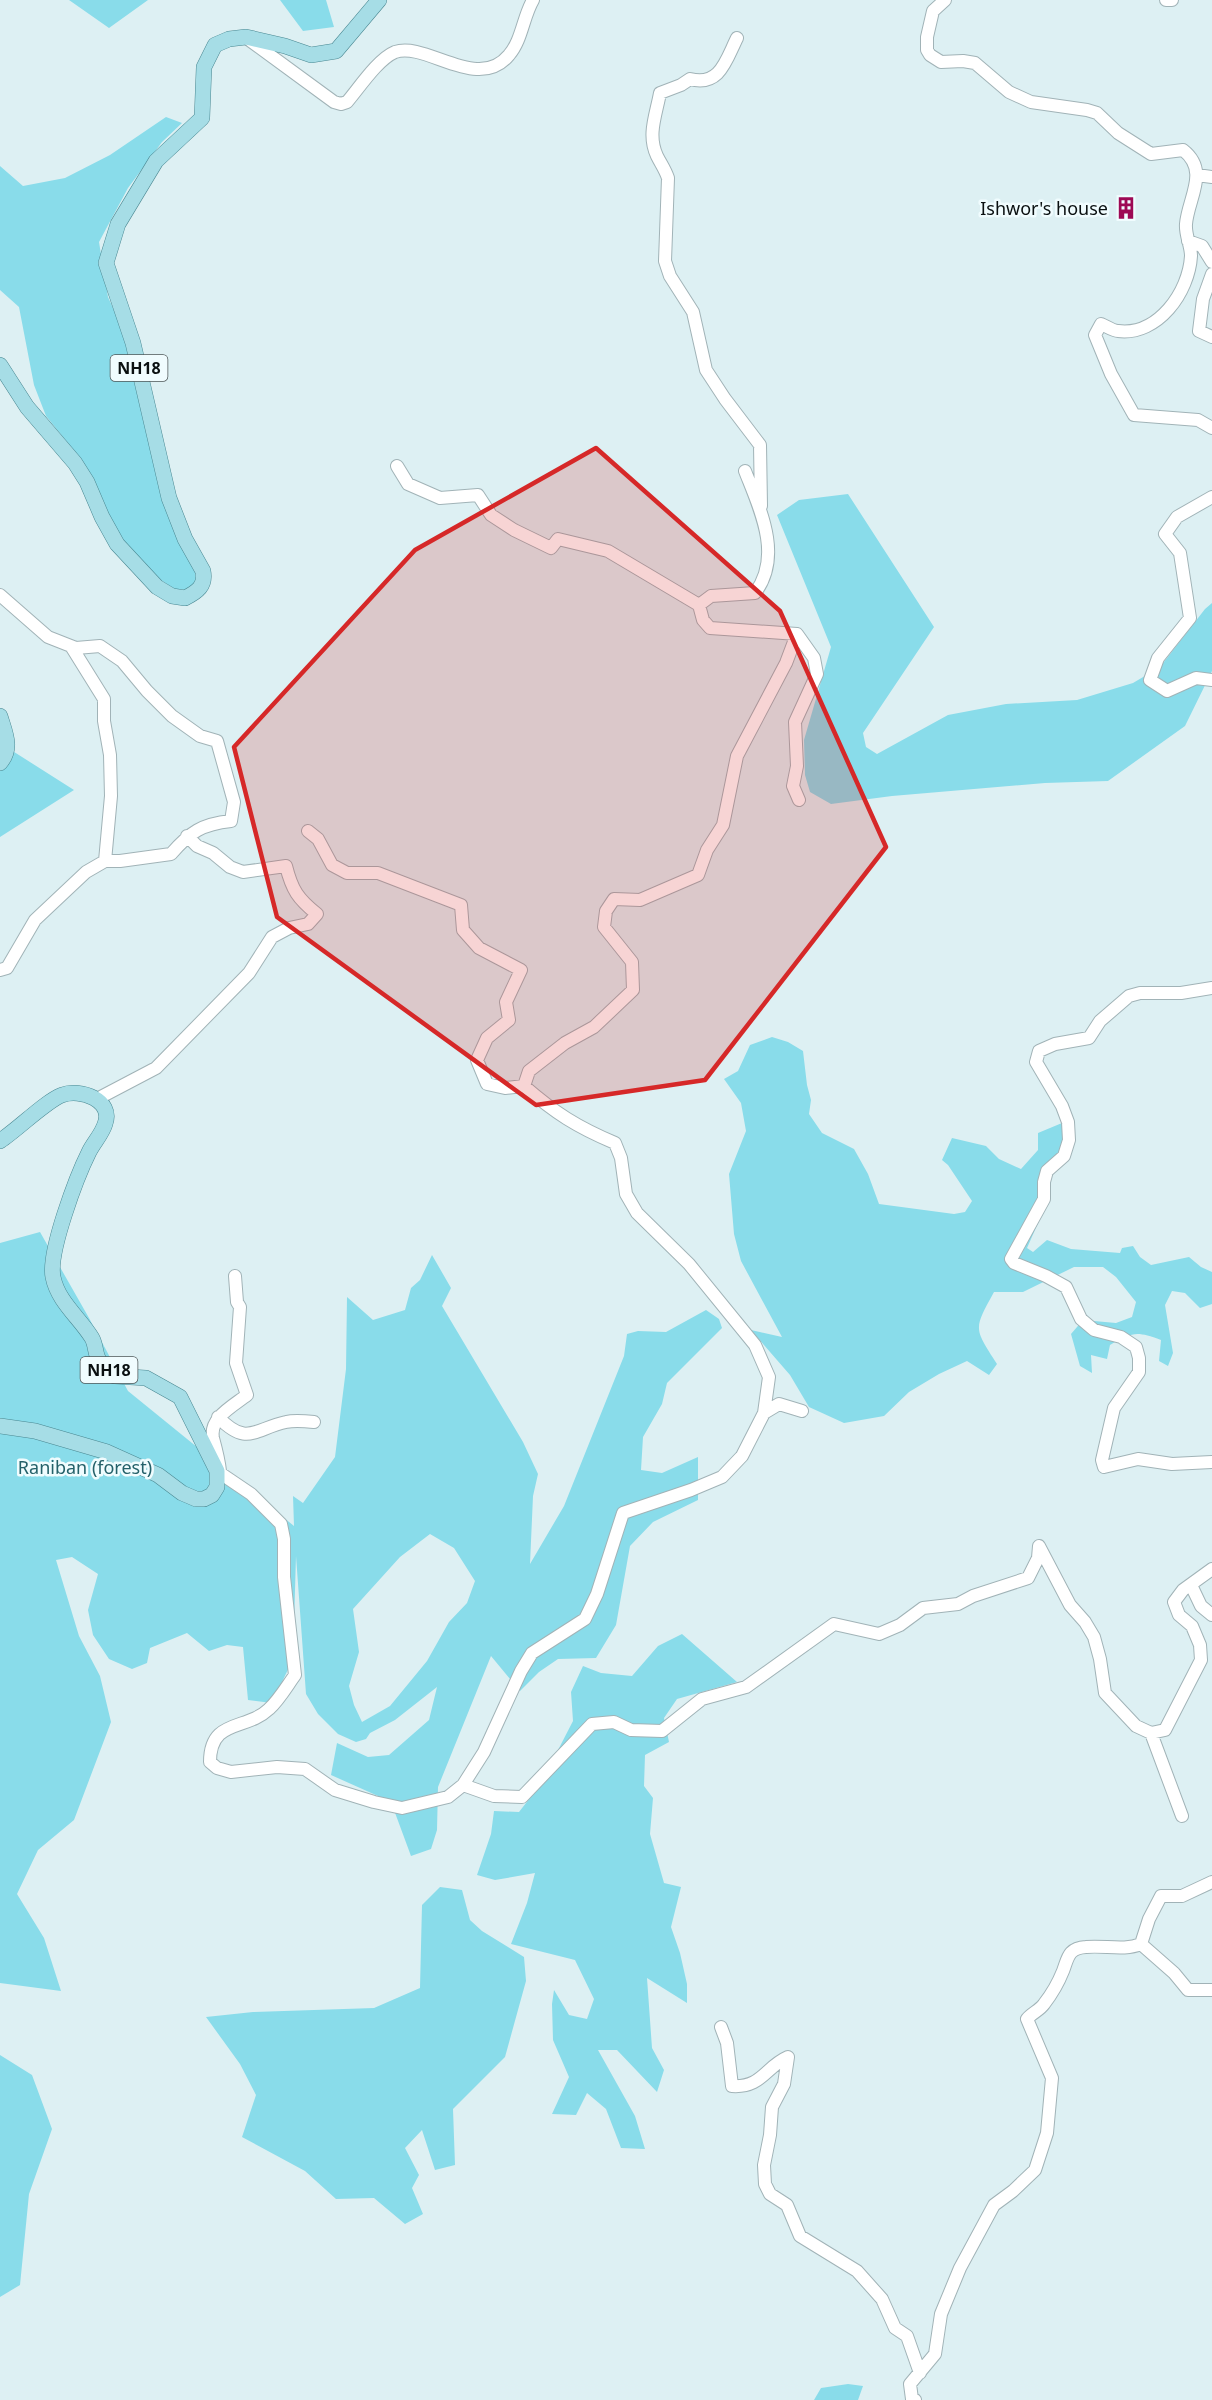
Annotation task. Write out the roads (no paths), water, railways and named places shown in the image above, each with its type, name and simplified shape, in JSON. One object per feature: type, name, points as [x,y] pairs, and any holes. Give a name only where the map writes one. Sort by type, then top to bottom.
[{"type":"main road","name":"NH18","points":[[0,364],[27,406],[75,463],[117,543],[157,587],[172,596],[185,598],[200,589],[204,577],[203,571],[185,539],[169,498],[133,343],[106,263],[118,224],[156,161],[202,118],[204,67],[215,45],[229,39],[246,37],[311,55],[336,51],[379,0]]},
{"type":"main road","points":[[0,764],[8,750],[7,738],[1,723]]},
{"type":"main road","points":[[0,1141],[63,1095],[78,1093],[97,1099]]},
{"type":"main road","name":"NH18","points":[[97,1099],[104,1109],[105,1124],[73,1186],[53,1256],[53,1278],[68,1307],[94,1340],[99,1360],[115,1376],[146,1378],[180,1397],[219,1472]]},
{"type":"main road","points":[[0,1426],[35,1431],[107,1452],[158,1475],[182,1493],[196,1499],[204,1499],[212,1495],[217,1487],[219,1472]]},
{"type":"street","points":[[246,37],[321,93],[341,104],[347,102],[385,58],[397,51],[412,52],[455,66],[478,69],[495,65],[509,56],[533,0]]},
{"type":"street","points":[[945,0],[933,11],[930,21],[927,38],[927,50],[930,55],[941,62],[975,63],[1009,92],[1030,102],[1097,113],[1118,133],[1151,154],[1183,150],[1194,163],[1197,175],[1196,190],[1186,222],[1191,254],[1189,270],[1180,292],[1161,319],[1148,328],[1118,331],[1101,324],[1095,335],[1111,374],[1134,415],[1198,420],[1212,428]]},
{"type":"street","points":[[1166,0],[1172,0]]},
{"type":"street","points":[[737,38],[718,74],[708,81],[690,79],[681,86],[660,93],[650,135],[657,157],[664,166],[668,178],[664,261],[670,276],[693,312],[706,370],[713,383],[760,445],[761,513]]},
{"type":"street","points":[[1197,175],[1212,177]]},
{"type":"street","points":[[1188,241],[1202,246],[1212,262]]},
{"type":"street","points":[[1212,274],[1203,299],[1199,331],[1212,337]]},
{"type":"street","points":[[397,466],[408,484],[440,498],[478,495],[491,515],[514,530],[551,548],[558,539],[608,551],[699,605],[703,620],[710,628],[797,634]]},
{"type":"street","points":[[699,605],[711,596],[755,593],[769,565],[767,537],[761,513],[745,471]]},
{"type":"street","points":[[1212,497],[1177,517],[1165,534],[1179,553],[1190,618],[1158,658],[1150,680],[1167,691],[1196,678],[1212,680]]},
{"type":"street","points":[[0,595],[48,637],[76,648],[100,646],[122,661],[172,716],[200,736],[217,741],[234,802],[231,821],[212,823],[187,836],[171,854],[105,861],[86,872],[35,920],[7,968],[0,970]]},
{"type":"street","points":[[797,634],[814,658],[818,674],[795,722],[797,766],[793,786],[799,800]]},
{"type":"street","points":[[524,1086],[529,1071],[565,1043],[594,1027],[633,990],[632,962],[604,927],[606,910],[614,899],[640,900],[698,875],[707,850],[723,825],[737,756],[786,663],[797,634]]},
{"type":"street","points":[[71,646],[104,699],[104,721],[110,755],[111,795],[105,861]]},
{"type":"street","points":[[235,1276],[237,1302],[240,1307],[236,1363],[247,1395],[218,1417],[212,1436],[218,1451],[219,1472],[250,1494],[281,1524],[284,1539],[284,1577],[296,1675],[268,1710],[219,1733],[210,1748],[210,1762],[218,1768],[231,1772],[277,1767],[305,1769],[335,1790],[402,1808],[448,1797],[463,1785],[484,1752],[521,1671],[532,1653],[585,1619],[597,1594],[623,1513],[692,1490],[722,1477],[742,1456],[764,1413],[770,1377],[755,1346],[689,1264],[637,1213],[626,1194],[621,1158],[615,1143],[580,1128],[552,1111],[524,1086],[506,1088],[488,1084],[477,1060],[487,1038],[509,1020],[506,1002],[521,970],[479,948],[464,930],[461,905],[378,873],[347,873],[332,865],[318,839],[308,831]]},
{"type":"street","points":[[97,1099],[156,1068],[249,973],[273,936],[289,928],[308,924],[317,914],[301,901],[291,885],[286,866],[243,872],[230,867],[213,853],[197,846],[187,836]]},
{"type":"street","points":[[1212,988],[1181,993],[1140,993],[1129,996],[1100,1021],[1089,1038],[1055,1044],[1039,1051],[1036,1062],[1062,1106],[1068,1122],[1069,1140],[1064,1156],[1047,1171],[1044,1182],[1044,1199],[1011,1259],[1014,1263],[1066,1287],[1081,1319],[1094,1330],[1121,1337],[1136,1347],[1139,1372],[1114,1407],[1102,1460],[1104,1467],[1137,1459],[1172,1464],[1212,1462]]},
{"type":"street","points":[[764,1413],[779,1404],[802,1411]]},
{"type":"street","points":[[218,1417],[229,1429],[250,1435],[287,1421],[314,1422]]},
{"type":"street","points":[[463,1785],[494,1796],[522,1797],[592,1724],[614,1722],[631,1731],[662,1731],[702,1699],[746,1687],[834,1624],[879,1634],[900,1625],[923,1608],[958,1604],[973,1596],[1028,1578],[1038,1558],[1039,1546],[1070,1605],[1094,1636],[1105,1693],[1136,1726],[1151,1733],[1165,1730],[1201,1660],[1200,1645],[1192,1626],[1179,1615],[1174,1602],[1183,1590],[1212,1569]]},
{"type":"street","points":[[1191,1585],[1201,1606],[1212,1616]]},
{"type":"street","points":[[1151,1733],[1182,1815]]},
{"type":"street","points":[[1141,1944],[1149,1919],[1161,1896],[1182,1896],[1212,1882]]},
{"type":"street","points":[[1141,1944],[1174,1973],[1188,1990],[1212,1990]]},
{"type":"street","points":[[915,2400],[912,2399],[910,2384],[935,2354],[941,2314],[960,2268],[993,2205],[1013,2191],[1035,2170],[1047,2133],[1052,2078],[1027,2019],[1044,2005],[1064,1970],[1066,1958],[1073,1950],[1084,1947],[1130,1948],[1141,1944]]},
{"type":"street","points":[[721,2027],[727,2043],[732,2086],[744,2087],[756,2083],[780,2060],[788,2057],[784,2084],[772,2107],[764,2165],[765,2184],[770,2194],[787,2205],[800,2236],[857,2271],[882,2299],[895,2328],[907,2336],[920,2373]]},
{"type":"place","name":"Ishwor's house","points":[[1126,208]]},
{"type":"park label","name":"Raniban (forest)","points":[[85,1467]]}]
